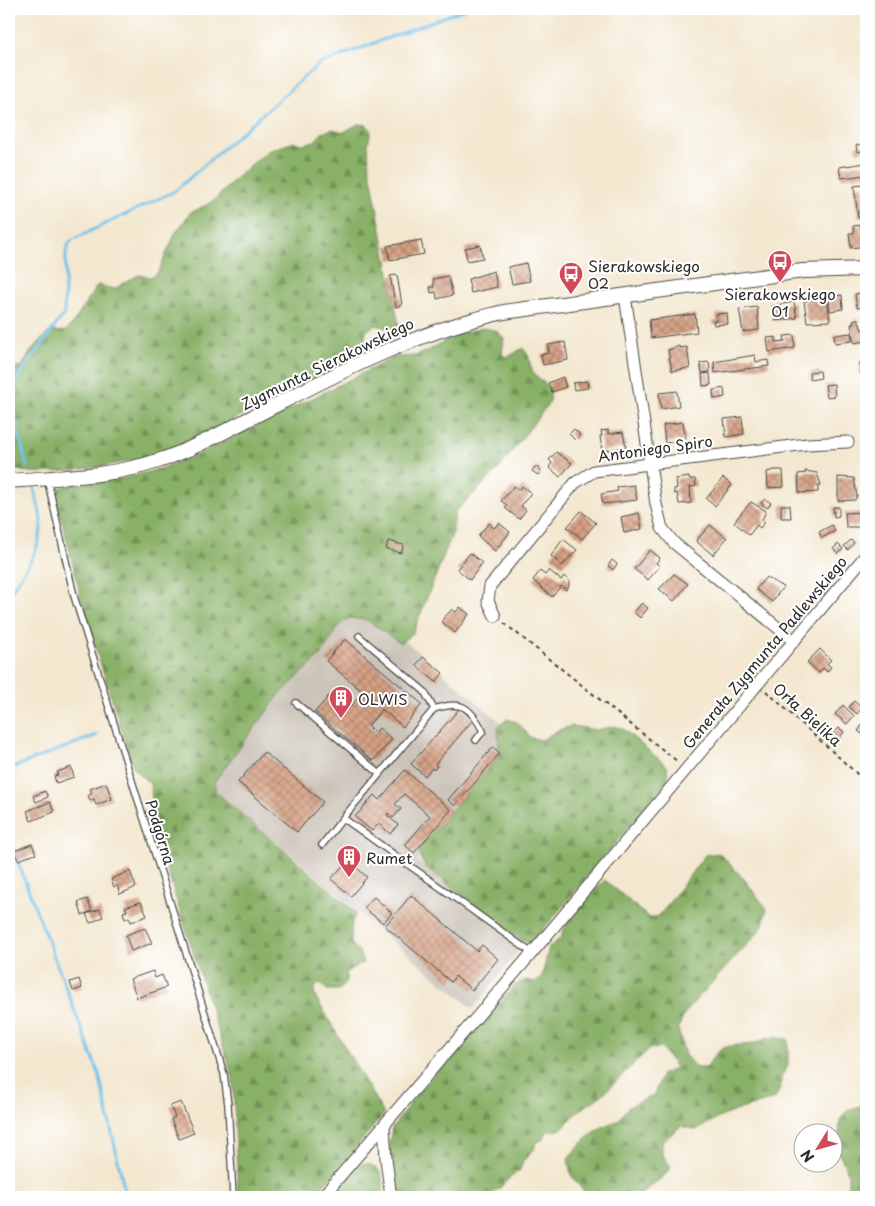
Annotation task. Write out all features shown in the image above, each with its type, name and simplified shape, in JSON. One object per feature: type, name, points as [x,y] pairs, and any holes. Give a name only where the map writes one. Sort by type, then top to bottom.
[{"type":"street","name":"Zygmunta Sierakowskiego","points":[[9,481],[127,470],[171,456],[392,347],[462,322],[504,312],[803,271],[866,269]]},
{"type":"street","points":[[625,296],[658,515],[667,536],[684,552],[793,640]]},
{"type":"street","name":"Antoniego Spiro","points":[[495,616],[488,601],[490,586],[575,482],[594,471],[650,462],[808,444],[848,442]]},
{"type":"street","name":"Generała Zygmunta Padlewskiego","points":[[322,1197],[532,953],[685,768],[866,555]]},
{"type":"street","points":[[384,1125],[391,1197]]},
{"type":"lane","name":"Podgórna","points":[[47,478],[74,596],[224,1074],[228,1105],[233,1197]]},
{"type":"lane","points":[[359,636],[424,691],[434,709]]},
{"type":"lane","points":[[296,703],[380,774]]},
{"type":"lane","points":[[322,844],[434,709],[455,704],[470,711],[483,731],[476,740]]},
{"type":"lane","points":[[344,818],[532,953]]},
{"type":"path","points":[[495,616],[685,768]]},
{"type":"path","name":"Orła Bielika","points":[[757,683],[866,782]]},
{"type":"shaded area","name":"Rumet","points":[[350,594],[517,736],[417,861],[528,939],[473,1009],[211,787]]},
{"type":"green space","points":[[358,124],[367,125],[371,130],[368,145],[369,165],[399,326],[393,330],[376,325],[366,331],[363,352],[358,360],[158,455],[104,466],[60,472],[22,471],[9,467],[13,445],[9,432],[9,368],[22,366],[31,351],[49,332],[66,331],[98,285],[114,289],[138,275],[152,277],[158,272],[176,232],[190,213],[212,202],[241,173],[268,151],[294,142],[303,144],[315,141],[322,133],[332,129],[344,132]]},
{"type":"green space","points":[[483,328],[495,330],[504,338],[502,355],[508,357],[523,348],[526,351],[535,375],[551,389],[550,402],[497,471],[455,512],[453,532],[413,633],[400,643],[367,620],[349,618],[340,624],[320,656],[279,695],[214,782],[216,792],[357,913],[352,921],[351,943],[359,952],[363,963],[346,972],[347,981],[339,990],[327,990],[320,983],[314,989],[315,996],[384,1114],[314,1197],[238,1197],[233,1078],[159,845],[150,784],[134,769],[88,624],[56,498],[60,488],[130,477],[195,456],[395,357],[415,356],[456,334]]},
{"type":"green space","points":[[507,719],[517,722],[531,738],[542,740],[558,730],[572,726],[597,730],[613,726],[623,729],[667,766],[668,780],[536,938],[529,943],[520,939],[426,867],[421,860],[419,849],[499,756],[498,727]]},
{"type":"green space","points":[[719,853],[744,879],[767,909],[762,928],[686,1011],[678,1029],[685,1055],[696,1068],[707,1068],[713,1057],[720,1050],[727,1047],[758,1042],[767,1037],[788,1039],[788,1066],[781,1077],[781,1086],[775,1099],[735,1111],[697,1130],[681,1126],[662,1142],[662,1154],[671,1167],[665,1175],[637,1197],[588,1197],[571,1175],[568,1158],[597,1130],[618,1121],[628,1107],[654,1095],[662,1074],[676,1067],[661,1048],[649,1049],[602,1095],[579,1111],[560,1130],[547,1131],[542,1140],[536,1142],[534,1150],[523,1161],[520,1170],[511,1176],[500,1188],[486,1197],[396,1197],[389,1145],[392,1128],[422,1088],[515,985],[525,980],[536,982],[542,977],[549,947],[561,938],[567,923],[593,892],[605,880],[649,918],[659,916],[705,855]]},
{"type":"green space","points":[[866,1105],[866,1197],[848,1197],[848,1173],[842,1159],[842,1124],[840,1124],[840,1120],[849,1109]]},
{"type":"green space","points":[[364,1163],[376,1167],[379,1171],[384,1197],[329,1197],[352,1170]]},
{"type":"building","points":[[866,144],[866,150],[857,152],[856,145]]},
{"type":"building","points":[[866,163],[866,175],[841,178],[839,167]]},
{"type":"building","points":[[863,185],[866,218],[858,218],[854,186]]},
{"type":"building","points":[[860,225],[861,232],[866,231],[866,246],[851,248],[849,233],[854,233],[853,226]]},
{"type":"building","points":[[421,240],[424,254],[390,260],[387,246]]},
{"type":"building","points":[[480,245],[483,258],[467,261],[465,248]]},
{"type":"building","points":[[526,263],[530,281],[512,284],[508,267]]},
{"type":"building","points":[[494,271],[497,287],[471,293],[468,279]]},
{"type":"building","points":[[397,275],[402,305],[396,307],[390,276]]},
{"type":"building","points":[[448,276],[453,295],[437,299],[436,292],[431,293],[430,287],[434,287],[433,279]]},
{"type":"building","points":[[866,292],[866,310],[863,310],[862,307],[857,308],[855,294]]},
{"type":"building","points":[[842,295],[843,309],[830,311],[829,297]]},
{"type":"building","points":[[827,298],[830,321],[807,322],[804,301]]},
{"type":"building","points":[[794,302],[797,318],[775,321],[772,306]]},
{"type":"building","points":[[757,307],[759,330],[743,332],[739,309]]},
{"type":"building","points":[[727,313],[728,324],[714,325],[713,321],[717,321],[716,314]]},
{"type":"building","points":[[695,314],[697,332],[651,338],[649,320]]},
{"type":"building","points":[[858,319],[862,330],[866,329],[866,341],[854,343],[851,324],[854,324],[853,320]]},
{"type":"building","points":[[851,333],[852,341],[835,343],[834,335]]},
{"type":"building","points":[[794,335],[795,348],[769,352],[767,338],[776,337],[776,342],[785,341],[784,336]]},
{"type":"building","points":[[565,342],[568,360],[543,365],[541,354],[549,353],[548,345]]},
{"type":"building","points":[[679,346],[680,348],[687,347],[690,368],[672,371],[668,350]]},
{"type":"building","points":[[755,355],[756,362],[768,360],[769,366],[715,373],[714,362]]},
{"type":"building","points":[[709,362],[710,372],[702,373],[700,363]]},
{"type":"building","points":[[865,362],[866,372],[860,373],[859,363]]},
{"type":"building","points":[[820,371],[821,378],[810,380],[809,372]]},
{"type":"building","points":[[710,373],[711,385],[703,386],[702,374]]},
{"type":"building","points":[[563,377],[566,387],[552,392],[548,383]]},
{"type":"building","points":[[587,381],[588,388],[574,390],[573,383]]},
{"type":"building","points":[[834,384],[835,396],[827,397],[825,385]]},
{"type":"building","points":[[724,388],[725,397],[714,399],[713,390]]},
{"type":"building","points":[[677,391],[679,406],[661,409],[659,393]]},
{"type":"building","points":[[742,417],[744,434],[726,437],[724,419]]},
{"type":"building","points":[[683,422],[686,440],[665,443],[663,425]]},
{"type":"building","points":[[574,429],[580,435],[575,440],[569,434]]},
{"type":"building","points":[[608,430],[608,434],[623,432],[626,447],[602,451],[601,431]]},
{"type":"building","points":[[556,452],[572,463],[560,477],[549,467],[552,463],[549,460]]},
{"type":"building","points":[[536,466],[541,471],[538,475],[532,471]]},
{"type":"building","points":[[862,469],[866,469],[866,480],[863,480]]},
{"type":"building","points":[[783,470],[784,487],[768,488],[767,472]]},
{"type":"building","points":[[805,471],[817,473],[821,485],[818,485],[818,492],[799,493],[798,474],[806,473]]},
{"type":"building","points":[[689,477],[689,479],[695,479],[696,486],[690,487],[691,503],[679,504],[677,493],[674,494],[674,489],[677,488],[676,479]]},
{"type":"building","points":[[838,477],[854,478],[857,496],[855,500],[838,501]]},
{"type":"building","points":[[723,478],[732,485],[715,506],[706,499]]},
{"type":"building","points":[[634,485],[637,500],[603,504],[601,494],[618,491],[617,487]]},
{"type":"building","points":[[514,486],[519,490],[522,486],[531,493],[521,506],[526,510],[519,519],[505,508],[507,505],[501,501]]},
{"type":"building","points":[[765,499],[771,503],[767,508],[761,503]]},
{"type":"building","points":[[751,502],[766,511],[762,520],[765,522],[760,528],[757,525],[749,535],[734,522]]},
{"type":"building","points":[[781,505],[790,505],[791,518],[781,518]]},
{"type":"building","points":[[833,507],[839,507],[839,516],[834,517]]},
{"type":"building","points":[[581,511],[596,523],[582,539],[567,527]]},
{"type":"building","points":[[863,512],[864,527],[846,527],[845,513]]},
{"type":"building","points":[[639,513],[642,529],[624,533],[621,517]]},
{"type":"building","points":[[489,523],[494,528],[499,523],[510,532],[495,551],[478,536]]},
{"type":"building","points":[[710,525],[727,538],[713,555],[696,541]]},
{"type":"building","points":[[832,525],[835,531],[822,538],[819,532]]},
{"type":"building","points":[[563,539],[577,550],[562,566],[551,556]]},
{"type":"building","points":[[851,540],[854,543],[848,550],[844,546]]},
{"type":"building","points":[[388,541],[404,545],[401,553],[386,549]]},
{"type":"building","points":[[838,544],[843,549],[838,554],[833,549]]},
{"type":"building","points":[[650,550],[660,558],[656,563],[660,566],[648,580],[634,569]]},
{"type":"building","points":[[470,553],[482,563],[470,580],[457,569]]},
{"type":"building","points":[[612,560],[617,564],[613,570],[608,566]]},
{"type":"building","points":[[549,570],[561,580],[564,576],[569,580],[569,586],[566,590],[561,586],[552,597],[533,580],[540,571],[545,575]]},
{"type":"building","points":[[674,574],[688,584],[674,601],[659,589]]},
{"type":"building","points":[[766,577],[783,587],[772,602],[756,589]]},
{"type":"building","points":[[642,603],[648,608],[640,618],[634,612]]},
{"type":"building","points":[[460,607],[469,614],[455,633],[441,621],[452,609],[456,612]]},
{"type":"building","points":[[345,639],[422,704],[403,727],[382,709],[368,726],[375,733],[379,728],[392,739],[373,761],[315,712],[333,691],[348,703],[345,707],[348,710],[363,692],[326,661]]},
{"type":"building","points":[[820,649],[831,660],[827,664],[831,667],[827,672],[823,668],[819,673],[807,662]]},
{"type":"building","points":[[423,657],[443,673],[436,682],[416,665]]},
{"type":"building","points":[[854,701],[862,708],[857,714],[849,707]]},
{"type":"building","points":[[843,705],[854,716],[847,724],[835,714]]},
{"type":"building","points":[[460,708],[473,720],[435,764],[437,766],[434,770],[432,768],[425,776],[411,764]]},
{"type":"building","points":[[863,724],[866,728],[862,734],[858,731]]},
{"type":"building","points":[[839,728],[844,732],[838,740],[832,735]]},
{"type":"building","points":[[493,747],[500,753],[455,806],[448,800]]},
{"type":"building","points":[[264,752],[323,802],[297,832],[238,782]]},
{"type":"building","points":[[71,767],[74,777],[56,783],[54,776],[58,775],[57,772]]},
{"type":"building","points":[[405,770],[451,810],[414,853],[405,845],[430,816],[404,794],[395,804],[401,809],[393,818],[388,813],[387,815],[398,825],[390,834],[379,823],[372,831],[355,817],[374,795],[379,800]]},
{"type":"building","points":[[106,783],[112,799],[96,805],[94,799],[90,801],[88,795],[92,794],[90,789]]},
{"type":"building","points":[[45,791],[48,797],[36,802],[33,796]]},
{"type":"building","points":[[50,802],[54,812],[31,821],[27,811]]},
{"type":"building","points":[[32,844],[36,854],[18,860],[14,851]]},
{"type":"building","name":"Rumet","points":[[348,860],[367,877],[351,896],[331,879]]},
{"type":"building","points":[[130,871],[136,887],[120,894],[117,885],[114,887],[111,879]]},
{"type":"building","points":[[411,895],[477,951],[482,945],[498,959],[472,990],[455,976],[451,982],[385,926]]},
{"type":"building","points":[[374,897],[392,913],[383,923],[364,908]]},
{"type":"building","points":[[87,899],[92,911],[82,915],[78,902]]},
{"type":"building","points":[[141,902],[147,916],[131,922],[129,917],[125,919],[123,912],[127,911],[125,907]]},
{"type":"building","points":[[100,909],[103,917],[90,923],[86,914]]},
{"type":"building","points":[[145,928],[152,943],[131,951],[126,935]]},
{"type":"building","points":[[153,971],[155,978],[162,975],[167,987],[137,998],[130,979]]},
{"type":"building","points":[[79,979],[82,988],[73,991],[70,982]]},
{"type":"building","points":[[181,1102],[194,1133],[179,1139],[171,1119],[175,1117],[170,1106]]},
{"type":"waterway","points":[[76,238],[175,191],[319,64],[465,9]]},
{"type":"waterway","points":[[27,467],[10,398],[11,387],[64,314],[66,253],[68,245],[72,240]]},
{"type":"waterway","points":[[9,594],[35,553],[38,544],[41,516],[34,487]]},
{"type":"waterway","points":[[9,769],[97,735]]},
{"type":"waterway","points":[[9,839],[99,1074],[126,1197]]},
{"type":"place","name":"Sierakowskiego 01","points":[[780,283]]},
{"type":"place","name":"Sierakowskiego 02","points":[[571,295]]},
{"type":"place","name":"OLWIS","points":[[341,719]]},
{"type":"place","name":"Rumet","points":[[349,878]]}]
